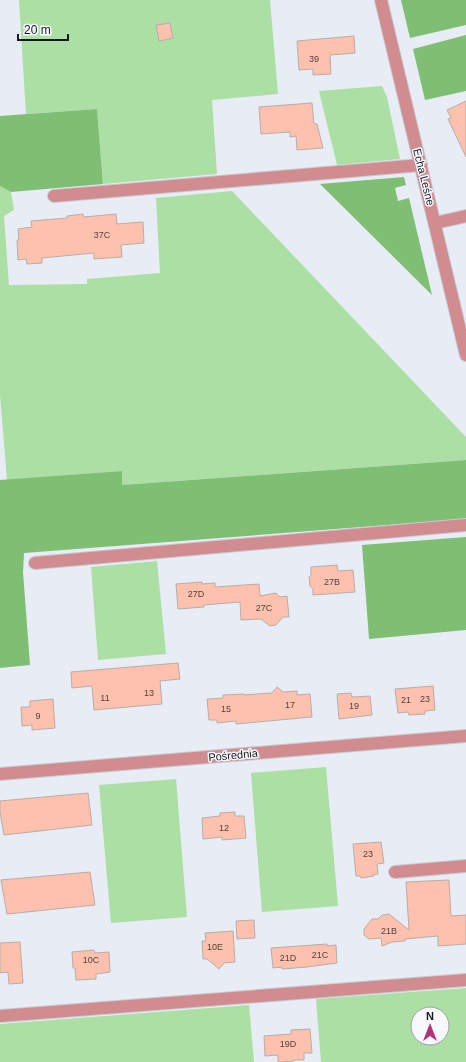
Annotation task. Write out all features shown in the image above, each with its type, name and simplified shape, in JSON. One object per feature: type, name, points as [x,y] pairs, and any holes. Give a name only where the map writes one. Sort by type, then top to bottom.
[{"type":"street","name":"Echa Leśne","points":[[381,0],[466,355]]},
{"type":"street","points":[[54,196],[421,165]]},
{"type":"street","points":[[435,223],[466,216]]},
{"type":"street","points":[[35,563],[466,525]]},
{"type":"street","name":"Pośrednia","points":[[0,774],[466,736]]},
{"type":"street","points":[[395,872],[466,866]]},
{"type":"street","points":[[0,1016],[466,980]]},
{"type":"green space","points":[[19,0],[270,0],[278,94],[212,100],[217,174],[103,184],[97,109],[26,114]]},
{"type":"green space","points":[[401,0],[466,0],[466,25],[410,38]]},
{"type":"green space","points":[[466,35],[466,91],[425,100],[413,49]]},
{"type":"green space","points":[[382,86],[387,97],[400,159],[337,165],[319,91]]},
{"type":"green space","points":[[97,109],[103,184],[11,192],[0,186],[0,116]]},
{"type":"green space","points":[[404,177],[406,185],[395,188],[398,201],[409,198],[432,295],[320,184]]},
{"type":"green space","points":[[0,186],[11,192],[14,210],[4,216],[9,285],[87,284],[87,279],[160,273],[156,198],[232,191],[466,437],[466,460],[122,485],[122,471],[7,480],[0,395]]},
{"type":"green space","points":[[466,460],[466,519],[24,553],[23,572],[30,665],[0,668],[0,480],[122,471],[122,485]]},
{"type":"green space","points":[[466,537],[466,630],[369,639],[362,545]]},
{"type":"green space","points":[[157,561],[166,654],[98,660],[91,567]]},
{"type":"green space","points":[[326,767],[338,906],[262,912],[251,773]]},
{"type":"green space","points":[[176,779],[187,917],[111,923],[99,785]]},
{"type":"green space","points":[[466,988],[466,1062],[321,1062],[316,999]]},
{"type":"green space","points":[[249,1005],[254,1062],[0,1062],[0,1024]]},
{"type":"building","points":[[170,23],[173,38],[159,41],[156,25]]},
{"type":"building","points":[[354,36],[355,53],[330,55],[331,74],[313,75],[313,69],[299,70],[297,41]]},
{"type":"building","points":[[466,101],[466,157],[448,119],[451,118],[447,110]]},
{"type":"building","points":[[312,103],[314,124],[317,124],[323,148],[297,150],[296,136],[290,137],[290,132],[261,134],[259,107]]},
{"type":"building","points":[[83,214],[84,217],[116,214],[117,224],[143,222],[144,243],[121,245],[122,257],[94,259],[94,253],[42,258],[42,263],[27,264],[26,259],[18,260],[18,229],[32,227],[31,221],[67,218],[67,216]]},
{"type":"building","points":[[337,565],[338,571],[353,570],[355,592],[313,595],[313,589],[310,586],[309,577],[311,575],[311,567]]},
{"type":"building","points":[[202,582],[202,584],[215,583],[215,587],[259,584],[260,596],[276,593],[280,597],[287,596],[289,617],[283,617],[276,625],[270,626],[261,619],[241,620],[240,602],[178,609],[176,584]]},
{"type":"building","points":[[178,663],[180,679],[160,681],[162,704],[94,710],[92,686],[72,688],[71,672]]},
{"type":"building","points":[[433,686],[435,710],[425,711],[425,714],[409,715],[408,712],[398,713],[395,689]]},
{"type":"building","points":[[277,687],[283,692],[297,691],[297,695],[310,694],[312,717],[236,724],[236,721],[217,723],[217,720],[209,720],[207,699],[223,698],[223,695],[272,693]]},
{"type":"building","points":[[351,693],[352,697],[370,696],[372,715],[339,719],[337,694]]},
{"type":"building","points":[[53,699],[55,728],[32,730],[32,725],[22,726],[21,707],[30,707],[30,701]]},
{"type":"building","points":[[88,793],[92,825],[4,835],[0,812],[0,801]]},
{"type":"building","points":[[235,812],[235,816],[244,816],[246,838],[222,840],[222,837],[203,839],[202,818],[220,816],[220,813]]},
{"type":"building","points":[[381,842],[384,863],[377,864],[378,874],[361,878],[360,876],[356,876],[353,844]]},
{"type":"building","points":[[90,872],[95,905],[7,914],[1,880]]},
{"type":"building","points":[[449,880],[451,916],[466,915],[466,944],[438,946],[438,936],[405,939],[405,941],[392,942],[382,946],[381,938],[369,939],[364,935],[364,929],[372,919],[378,919],[382,915],[389,914],[409,930],[406,882]]},
{"type":"building","points":[[254,920],[255,938],[237,939],[236,921]]},
{"type":"building","points":[[233,931],[235,962],[224,963],[219,969],[207,959],[203,959],[202,941],[206,941],[205,933]]},
{"type":"building","points":[[20,942],[23,983],[9,984],[8,972],[0,973],[0,943]]},
{"type":"building","points":[[327,944],[327,946],[336,945],[337,963],[282,969],[282,967],[273,968],[271,948]]},
{"type":"building","points":[[94,950],[95,953],[109,952],[110,972],[96,974],[96,979],[76,980],[75,968],[73,968],[72,952]]},
{"type":"building","points":[[310,1029],[312,1053],[304,1053],[304,1060],[278,1062],[278,1055],[265,1056],[264,1036],[291,1034],[291,1030]]}]
